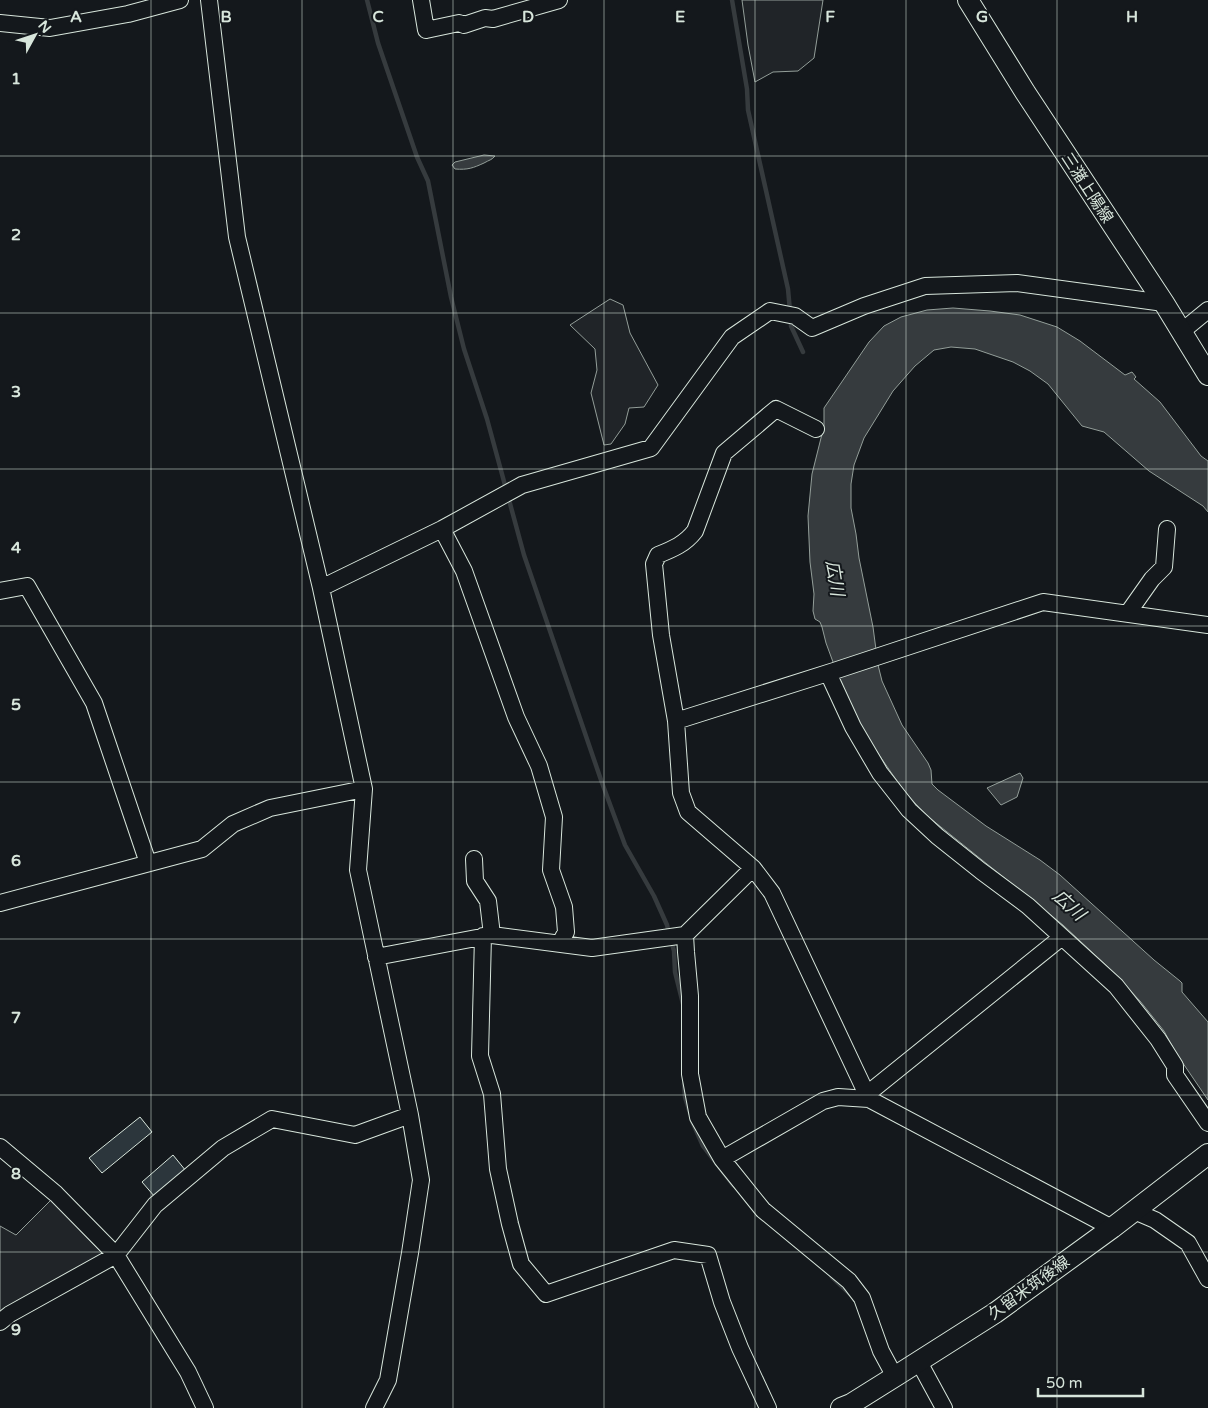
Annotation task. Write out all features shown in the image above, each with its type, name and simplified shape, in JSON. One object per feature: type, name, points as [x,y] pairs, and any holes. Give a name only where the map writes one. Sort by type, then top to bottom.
[{"type":"main road","name":"三潴上陽線","points":[[968,0],[1025,92],[1164,303],[1208,375]]},
{"type":"main road","name":"久留米筑後線","points":[[848,1407],[995,1313],[1112,1228],[1208,1154]]},
{"type":"street","points":[[0,23],[50,28],[128,14],[180,0]]},
{"type":"street","points":[[208,0],[237,237],[321,588],[364,789],[358,870],[410,1115],[421,1180],[388,1380],[374,1408]]},
{"type":"street","points":[[420,0],[426,30],[459,23],[464,25],[486,18],[493,19],[559,0]]},
{"type":"street","points":[[321,588],[442,529],[522,485],[651,448],[732,336],[770,311],[795,316],[812,328],[864,306],[925,286],[1017,283],[1164,303]]},
{"type":"street","points":[[1181,332],[1208,310]]},
{"type":"street","points":[[816,429],[776,409],[724,453],[695,531],[678,547],[658,555],[654,564],[661,635],[676,721],[681,793],[688,812],[753,868],[772,893],[868,1097]]},
{"type":"street","points":[[442,529],[464,571],[516,717],[539,766],[554,817],[551,870],[564,908],[566,932],[560,943]]},
{"type":"street","points":[[1128,613],[1152,579],[1164,567],[1167,529]]},
{"type":"street","points":[[0,591],[27,586],[94,703],[148,863]]},
{"type":"street","points":[[676,721],[1043,602],[1208,625]]},
{"type":"street","points":[[831,672],[853,727],[880,773],[910,810],[937,836],[1028,906],[1116,986],[1158,1039],[1175,1066],[1175,1075],[1208,1123]]},
{"type":"street","points":[[0,903],[202,849],[233,824],[270,808],[364,789]]},
{"type":"street","points":[[474,859],[475,881],[488,901],[488,935],[480,1056],[492,1094],[498,1169],[521,1264],[546,1294],[674,1250],[708,1255],[722,1302],[740,1348],[768,1408]]},
{"type":"street","points":[[376,957],[488,935],[592,948],[685,935],[753,868]]},
{"type":"street","points":[[685,935],[690,996],[690,1074],[698,1117],[722,1159],[763,1210],[849,1280],[862,1298],[881,1351],[895,1377]]},
{"type":"street","points":[[868,1097],[1062,937]]},
{"type":"street","points":[[722,1159],[823,1101],[838,1097],[868,1097],[1112,1228]]},
{"type":"street","points":[[0,1322],[10,1314],[116,1255],[155,1205],[222,1148],[272,1120],[355,1135],[410,1115]]},
{"type":"street","points":[[0,1148],[56,1194],[116,1255],[188,1372],[205,1408]]},
{"type":"street","points":[[1134,1211],[1155,1220],[1188,1243],[1208,1279]]},
{"type":"street","points":[[919,1362],[944,1408]]},
{"type":"shaded area","points":[[742,0],[823,0],[814,58],[798,71],[773,72],[755,82]]},
{"type":"shaded area","points":[[610,299],[623,305],[630,333],[658,385],[644,407],[629,408],[625,424],[611,444],[604,445],[591,393],[597,370],[595,349],[570,325]]},
{"type":"shaded area","points":[[51,1200],[105,1256],[0,1319],[0,1226],[16,1235]]},
{"type":"water","points":[[484,155],[495,156],[484,163],[470,168],[455,169],[452,165],[455,162]]},
{"type":"water","name":"広川","points":[[953,308],[1020,315],[1057,327],[1080,341],[1125,375],[1132,372],[1136,377],[1134,379],[1160,402],[1201,456],[1208,461],[1208,512],[1203,506],[1149,471],[1104,432],[1082,426],[1048,384],[1030,371],[1013,362],[975,349],[951,347],[934,350],[915,366],[893,391],[864,438],[854,465],[851,484],[851,508],[882,681],[902,725],[928,763],[931,770],[932,784],[986,826],[1060,875],[1182,983],[1182,992],[1208,1022],[1208,1100],[1176,1053],[1164,1031],[1140,1001],[1111,970],[1063,925],[926,815],[904,791],[868,739],[852,709],[826,643],[820,622],[815,619],[808,516],[812,474],[824,426],[824,408],[869,342],[884,326],[901,317],[927,310]]},
{"type":"water","points":[[1020,773],[1023,778],[1017,797],[1001,805],[987,788]]},
{"type":"building","points":[[140,1117],[152,1132],[102,1173],[89,1158]]},
{"type":"building","points":[[173,1155],[186,1171],[155,1197],[142,1182]]},
{"type":"waterway","points":[[367,0],[378,43],[417,157],[428,181],[451,297],[464,349],[487,419],[524,555],[625,845],[654,896],[669,933]]},
{"type":"waterway","points":[[732,0],[747,89],[748,110],[788,289],[790,311]]},
{"type":"waterway","points":[[791,319],[791,326],[803,352]]},
{"type":"waterway","points":[[671,940],[674,951],[675,972],[683,1004]]},
{"type":"waterway","points":[[684,1084],[685,1097],[690,1113]]},
{"type":"waterway","points":[[692,1121],[703,1146],[733,1185]]},
{"type":"waterway","points":[[832,1277],[850,1294]]}]
